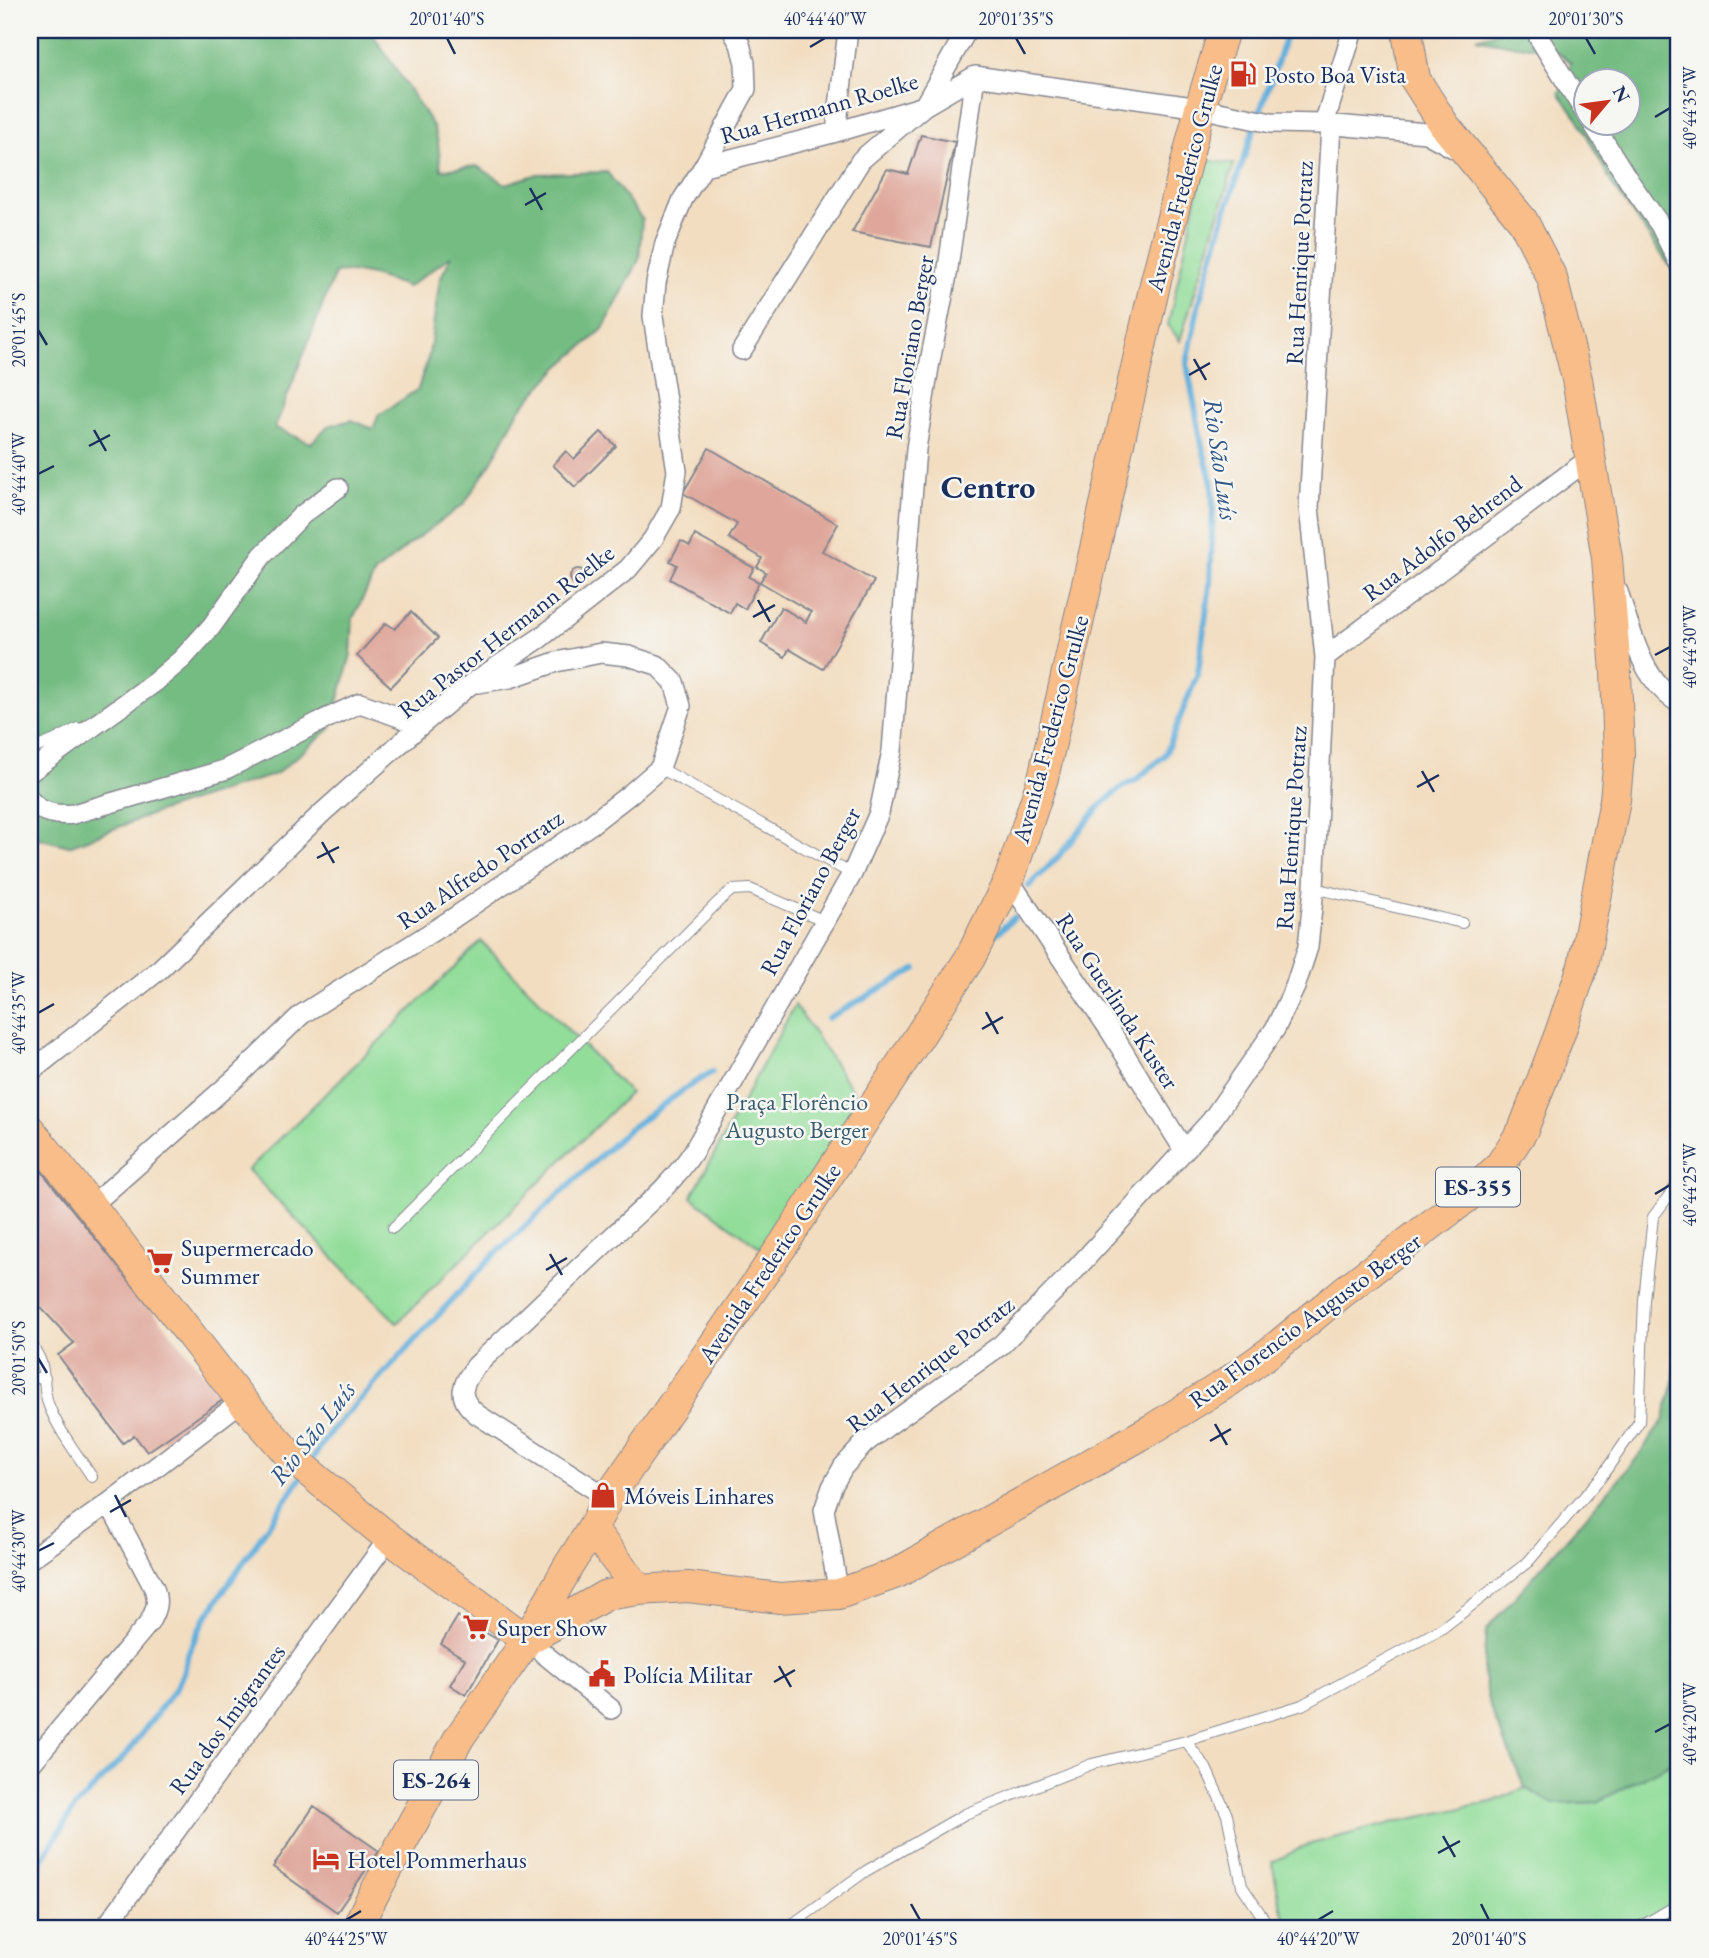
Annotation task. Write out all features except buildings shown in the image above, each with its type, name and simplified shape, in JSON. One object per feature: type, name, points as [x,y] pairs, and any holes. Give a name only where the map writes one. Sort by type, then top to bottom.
[{"type":"main road","name":"Avenida Frederico Grulke","points":[[357,1928],[459,1738],[527,1640],[569,1565],[593,1529],[608,1498],[785,1242],[970,958],[1009,880],[1043,778],[1156,279],[1200,108],[1224,30]]},
{"type":"main road","name":"Rua Florencio Augusto Berger","points":[[527,1640],[607,1595],[688,1587],[780,1598],[839,1594],[897,1573],[1153,1429],[1228,1382],[1466,1198],[1499,1167],[1523,1130],[1583,966],[1615,800],[1619,756],[1607,558],[1577,379],[1552,278],[1523,221],[1445,126],[1415,79],[1408,30]]},
{"type":"main road","points":[[30,1130],[242,1401],[293,1459],[389,1538],[527,1640]]},
{"type":"main road","points":[[593,1529],[639,1590]]},
{"type":"street","name":"Rua Pastor Hermann Roelke","points":[[30,1072],[159,970],[322,813],[421,725],[471,684],[540,638],[628,569],[653,539],[671,508],[677,471],[653,316],[656,284],[665,243],[683,199],[746,89],[746,63],[732,30]]},
{"type":"street","points":[[836,132],[848,30]]},
{"type":"street","points":[[742,350],[861,160],[924,106],[967,30]]},
{"type":"street","name":"Rua Henrique Potratz","points":[[839,1594],[824,1510],[843,1467],[864,1444],[886,1427],[1001,1345],[1075,1270],[1211,1121],[1275,1029],[1308,947],[1314,888],[1325,657],[1309,507],[1328,125],[1353,30]]},
{"type":"street","points":[[1539,38],[1572,90]]},
{"type":"street","name":"Rua Hermann Roelke","points":[[704,166],[924,106],[975,76]]},
{"type":"street","points":[[975,76],[1200,108],[1271,123],[1426,133],[1475,160]]},
{"type":"street","name":"Rua Floriano Berger","points":[[608,1498],[478,1415],[469,1408],[463,1396],[463,1386],[476,1366],[681,1171],[852,874],[879,813],[892,751],[916,449],[947,275],[975,76]]},
{"type":"street","points":[[1601,136],[1660,225],[1679,263]]},
{"type":"street","name":"Rua Adolfo Behrend","points":[[1325,657],[1590,458]]},
{"type":"street","points":[[30,772],[155,682],[182,659],[211,627],[262,556],[302,515],[338,488]]},
{"type":"street","points":[[1607,558],[1643,662],[1663,692],[1679,703]]},
{"type":"street","points":[[471,684],[510,678],[556,662],[601,653],[629,656],[657,665],[674,682],[681,706],[660,768]]},
{"type":"street","points":[[30,800],[32,805],[48,813],[63,816],[224,770],[360,702],[421,725]]},
{"type":"street","name":"Rua Alfredo Portratz","points":[[91,1206],[238,1076],[301,1014],[452,919],[590,825],[660,768]]},
{"type":"street","name":"Rua Guerlinda Kuster","points":[[1009,880],[1111,1032],[1184,1150]]},
{"type":"street","points":[[30,1559],[109,1503],[242,1401]]},
{"type":"street","points":[[30,1765],[149,1623],[157,1606],[154,1588],[109,1503]]},
{"type":"street","name":"Rua dos Imigrantes","points":[[105,1928],[389,1538]]},
{"type":"street","points":[[527,1640],[611,1709]]},
{"type":"lane","points":[[30,750],[116,709]]},
{"type":"lane","points":[[660,768],[852,874]]},
{"type":"lane","points":[[1314,888],[1462,923]]},
{"type":"lane","points":[[393,1228],[732,890],[751,889],[825,921]]},
{"type":"lane","points":[[787,1928],[866,1871],[965,1814],[1092,1763],[1186,1741],[1302,1705],[1441,1629],[1528,1562],[1602,1476],[1639,1422],[1644,1300],[1653,1217],[1679,1182]]},
{"type":"lane","points":[[30,1344],[42,1364],[51,1411],[92,1477]]},
{"type":"lane","points":[[30,1378],[45,1378]]},
{"type":"lane","points":[[1186,1741],[1206,1768],[1227,1815],[1242,1886],[1272,1927]]},
{"type":"lane","points":[[1638,1928],[1679,1904]]},
{"type":"green space","points":[[30,30],[370,30],[433,126],[441,170],[477,166],[506,184],[538,174],[607,172],[642,219],[639,260],[603,329],[558,368],[519,410],[492,461],[464,504],[375,573],[353,618],[351,654],[331,728],[276,774],[158,812],[69,846],[30,836]],"holes":[[[452,255],[440,279],[429,355],[418,389],[379,414],[373,429],[352,420],[328,426],[311,443],[275,428],[335,273],[363,273],[408,287]]]},
{"type":"green space","points":[[1505,30],[1679,32],[1679,279],[1612,184],[1587,136],[1642,136],[1642,66],[1572,66],[1572,111],[1559,93],[1571,62],[1551,48],[1517,46],[1476,38]]},
{"type":"green space","points":[[1205,160],[1234,164],[1180,341],[1168,325]]},
{"type":"green space","points":[[481,941],[630,1093],[397,1323],[248,1170]]},
{"type":"green space","name":"Praça Florêncio Augusto Berger","points":[[795,1005],[865,1109],[769,1254],[691,1197]]},
{"type":"green space","points":[[1679,1310],[1679,1759],[1597,1802],[1554,1804],[1525,1788],[1491,1710],[1483,1673],[1486,1630],[1633,1463],[1663,1421],[1674,1382]]},
{"type":"green space","points":[[1679,1759],[1679,1928],[1288,1928],[1272,1862],[1307,1845],[1395,1822],[1492,1802],[1525,1788],[1554,1804],[1597,1802]]},
{"type":"waterway","name":"Rio São Luís","points":[[1029,886],[1057,858],[1100,806],[1165,755],[1198,673],[1210,585],[1213,507],[1212,483],[1187,364],[1199,303],[1226,210],[1288,30]]},
{"type":"waterway","name":"Rio São Luís","points":[[997,933],[1014,918]]},
{"type":"waterway","name":"Rio São Luís","points":[[828,1018],[916,969]]},
{"type":"waterway","name":"Rio São Luís","points":[[309,1464],[330,1432],[489,1260],[629,1129],[712,1072]]},
{"type":"waterway","name":"Rio São Luís","points":[[30,1890],[37,1880],[43,1858],[75,1807],[125,1756],[175,1689],[204,1620],[302,1476]]},
{"type":"place","name":"Posto Boa Vista","points":[[1243,74]]},
{"type":"place","name":"Supermercado Summer","points":[[160,1261]]},
{"type":"place","name":"Móveis Linhares","points":[[603,1495]]},
{"type":"place","name":"Super Show","points":[[476,1627]]},
{"type":"place","name":"Polícia Militar","points":[[602,1674]]},
{"type":"place","name":"Hotel Pommerhaus","points":[[326,1859]]},
{"type":"district","name":"Centro","points":[[988,487]]}]
